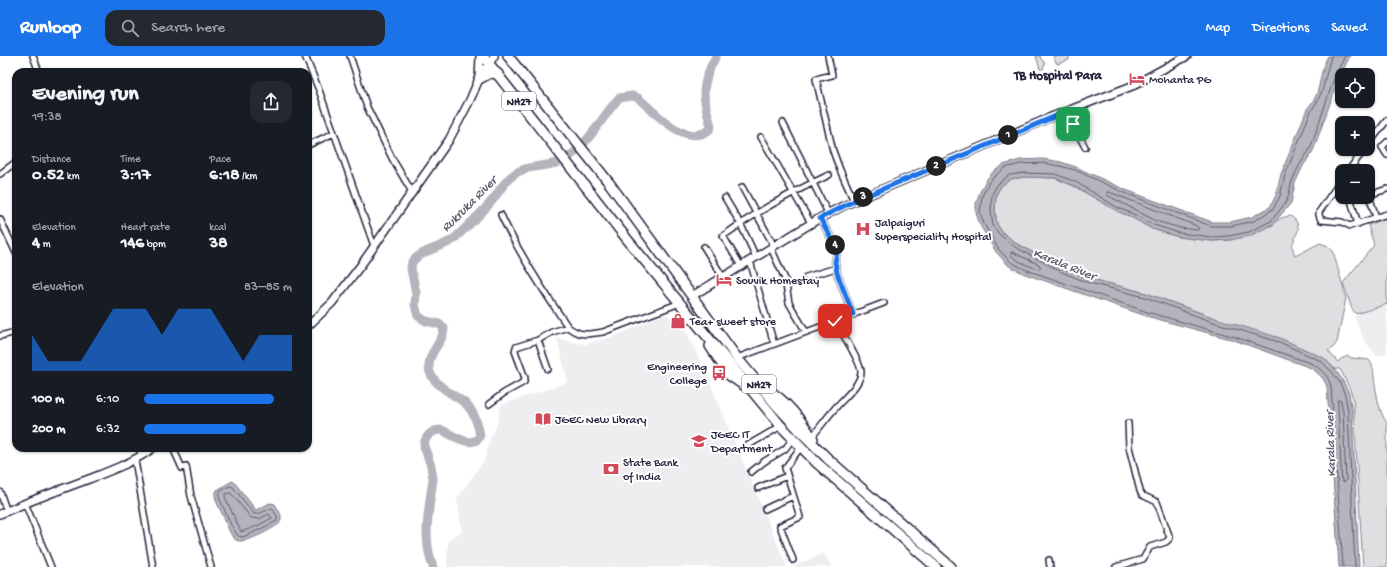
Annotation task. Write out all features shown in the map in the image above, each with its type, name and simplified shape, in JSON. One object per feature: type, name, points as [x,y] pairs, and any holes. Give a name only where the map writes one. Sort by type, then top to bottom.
[{"type":"highway","name":"NH27","points":[[482,56],[492,60],[498,74],[702,330],[756,388],[822,453],[951,567]]},
{"type":"highway","name":"NH27","points":[[508,56],[599,171],[692,296],[737,358],[782,426],[817,463],[936,567]]},
{"type":"highway","points":[[479,79],[490,73],[498,74]]},
{"type":"highway","points":[[680,303],[692,296]]},
{"type":"highway","name":"NH27","points":[[756,388],[776,395],[788,405],[822,453]]},
{"type":"street","points":[[33,56],[38,68]]},
{"type":"street","points":[[305,56],[310,68]]},
{"type":"street","points":[[350,56],[367,107],[393,160],[412,192]]},
{"type":"street","points":[[479,79],[482,56]]},
{"type":"street","points":[[828,56],[832,75],[816,79],[833,151],[854,201]]},
{"type":"street","points":[[692,296],[828,213],[1068,111],[1132,86],[1187,56]]},
{"type":"street","points":[[312,322],[332,303],[449,140],[479,79],[492,60]]},
{"type":"street","points":[[312,73],[374,246]]},
{"type":"street","points":[[1068,111],[1085,146]]},
{"type":"street","points":[[1375,136],[1387,120]]},
{"type":"street","points":[[783,123],[828,213]]},
{"type":"street","points":[[312,143],[334,133]]},
{"type":"street","points":[[761,137],[811,223]]},
{"type":"street","points":[[1387,142],[1382,147],[1387,155]]},
{"type":"street","points":[[0,174],[12,165]]},
{"type":"street","points":[[741,266],[723,236],[793,192],[829,175]]},
{"type":"street","points":[[742,187],[757,214],[785,279],[789,303],[806,332]]},
{"type":"street","points":[[1335,189],[1320,211],[1319,217],[1323,220],[1342,222],[1350,226],[1387,214]]},
{"type":"street","points":[[1375,192],[1387,189]]},
{"type":"street","points":[[725,198],[740,224],[753,259],[774,344]]},
{"type":"street","points":[[1352,204],[1358,224]]},
{"type":"street","points":[[1371,204],[1376,217]]},
{"type":"street","points":[[501,215],[521,253],[549,300],[568,327],[576,333],[592,334],[603,332],[680,303]]},
{"type":"street","points":[[820,218],[837,250],[835,262],[836,268],[853,314]]},
{"type":"street","points":[[0,219],[12,244]]},
{"type":"street","points":[[704,248],[723,277]]},
{"type":"street","points":[[806,277],[836,268]]},
{"type":"street","points":[[737,358],[884,303]]},
{"type":"street","points":[[812,437],[837,406],[850,394],[861,377],[858,364],[835,321]]},
{"type":"street","points":[[489,404],[504,393],[524,382],[525,378],[515,349],[516,347],[538,340],[552,332],[568,327]]},
{"type":"street","points":[[0,336],[12,333]]},
{"type":"street","points":[[538,340],[548,369]]},
{"type":"street","points":[[1116,567],[1143,559],[1150,547],[1166,542],[1170,538],[1157,502],[1142,495],[1140,492],[1129,447],[1128,423]]},
{"type":"street","points":[[745,448],[782,426]]},
{"type":"street","points":[[751,472],[784,448],[793,438]]},
{"type":"street","points":[[793,560],[780,526],[800,517],[784,468],[801,447]]},
{"type":"street","points":[[139,452],[152,567]]},
{"type":"street","points":[[0,492],[3,513],[139,458],[148,452]]},
{"type":"street","points":[[175,452],[182,468],[186,466],[191,496],[211,567]]},
{"type":"street","points":[[758,488],[787,476]]},
{"type":"street","points":[[765,509],[793,496]]},
{"type":"street","points":[[25,503],[51,567]]},
{"type":"street","points":[[1049,560],[1050,567]]},
{"type":"shaded area","points":[[1036,56],[1040,56],[1045,63],[1043,69],[1040,69]]},
{"type":"shaded area","points":[[1053,56],[1069,56],[1069,60],[1057,64]]},
{"type":"shaded area","points":[[1025,177],[1055,178],[1074,186],[1152,229],[1179,237],[1212,241],[1230,240],[1273,225],[1281,218],[1291,216],[1295,220],[1298,227],[1292,246],[1295,256],[1320,243],[1328,246],[1333,251],[1346,298],[1337,342],[1332,349],[1328,351],[1338,362],[1348,356],[1352,358],[1369,360],[1373,369],[1379,404],[1387,423],[1387,567],[1363,567],[1353,398],[1340,369],[1335,369],[1324,358],[1146,293],[1088,278],[1064,269],[1017,244],[1002,232],[997,224],[995,211],[996,195],[1001,186],[1011,179]]},
{"type":"shaded area","points":[[1387,218],[1387,304],[1356,314],[1352,309],[1343,283],[1374,245],[1368,225]]},
{"type":"shaded area","points":[[1387,304],[1387,353],[1377,356],[1364,340],[1354,316]]},
{"type":"shaded area","points":[[665,314],[683,324],[707,376],[787,567],[447,567],[448,540],[462,531],[457,499],[485,459],[491,436],[496,428],[501,405],[568,382],[557,338],[586,344],[615,336]]},
{"type":"shaded area","points":[[824,553],[832,567],[791,567],[806,561]]},
{"type":"water","points":[[1328,56],[1350,56],[1344,68],[1335,68],[1335,89],[1313,151],[1303,166],[1295,183],[1291,203],[1273,224],[1250,236],[1230,240],[1212,241],[1179,237],[1152,229],[1074,186],[1055,178],[1025,177],[1011,179],[1001,186],[996,195],[995,211],[997,224],[1002,232],[1017,244],[1064,269],[1088,278],[1146,293],[1212,317],[1280,338],[1324,358],[1335,369],[1349,393],[1352,411],[1359,567],[1339,567],[1327,387],[1319,374],[1311,368],[1234,340],[1146,316],[1025,274],[1009,266],[996,252],[980,225],[976,213],[976,204],[979,194],[986,180],[993,172],[1003,165],[1020,160],[1043,159],[1061,162],[1076,167],[1126,190],[1212,222],[1230,222],[1252,217],[1270,207],[1276,195],[1281,174],[1307,109],[1317,93]]},
{"type":"water","points":[[232,481],[256,510],[270,503],[275,504],[281,516],[279,524],[264,533],[251,538],[240,541],[236,540],[229,530],[217,504],[215,495],[217,490]]},
{"type":"waterway","name":"Rukruka River","points":[[433,567],[427,534],[428,512],[433,479],[431,466],[424,446],[426,439],[429,434],[438,430],[442,430],[456,438],[468,442],[477,440],[480,435],[475,418],[469,407],[438,384],[431,374],[429,362],[433,352],[442,338],[444,328],[439,324],[426,321],[418,316],[415,305],[416,293],[411,269],[412,262],[426,252],[454,239],[475,219],[512,176],[524,169],[558,163],[573,154],[587,139],[619,98],[632,96],[638,98],[662,119],[681,132],[691,135],[701,134],[710,129],[711,126],[704,98],[704,91],[707,75],[716,56]]},
{"type":"place","name":"Mohanta PG","points":[[1137,79]]},
{"type":"place","name":"Jalpaiguri Superspeciality Hospital","points":[[863,229]]},
{"type":"place","name":"Souvik Homestay","points":[[724,280]]},
{"type":"place","name":"Tea+ sweet store","points":[[678,321]]},
{"type":"place","name":"Engineering College","points":[[719,373]]},
{"type":"place","name":"JGEC New Library","points":[[543,419]]},
{"type":"place","name":"JGEC IT Department","points":[[699,441]]},
{"type":"place","name":"State Bank of India","points":[[611,469]]},
{"type":"district","name":"TB Hospital Para","points":[[1058,74]]},
{"type":"route","points":[[835,321],[853,314],[837,273],[835,262],[837,250],[820,218],[854,201],[1049,118],[1068,111],[1073,124]]},
{"type":"water label","name":"Karala River","points":[[1065,263]]},
{"type":"water label","name":"Karala River","points":[[1329,444]]}]
